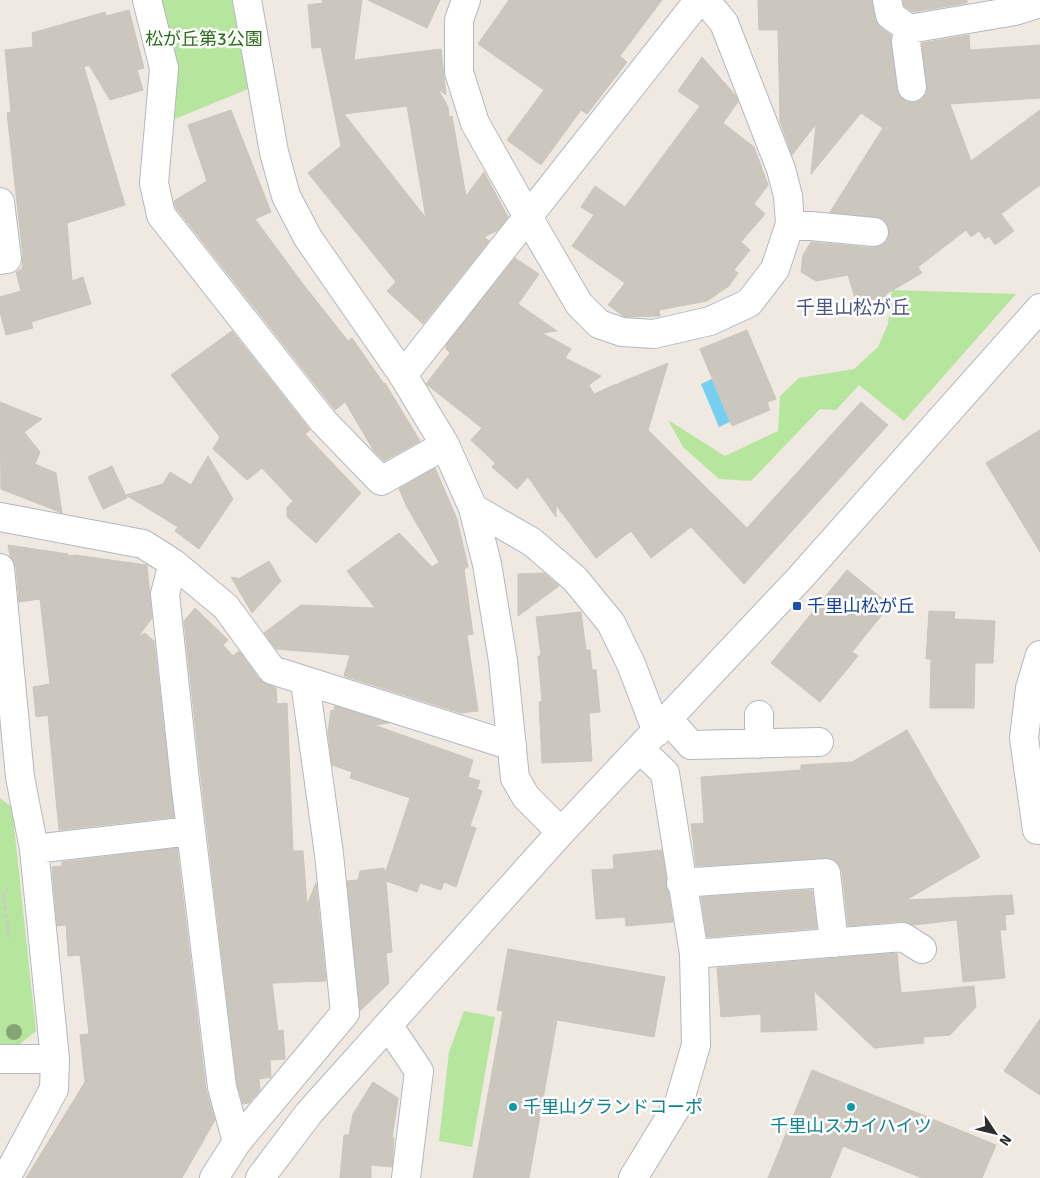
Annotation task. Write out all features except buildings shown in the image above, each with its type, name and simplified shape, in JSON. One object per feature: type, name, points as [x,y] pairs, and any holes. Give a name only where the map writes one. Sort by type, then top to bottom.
[{"type":"street","points":[[148,0],[164,68],[154,182],[161,215],[323,421],[381,481],[446,445]]},
{"type":"street","points":[[247,0],[274,152],[286,196],[308,238],[403,375],[446,445],[473,508],[489,574],[503,661],[515,778],[526,797],[561,832]]},
{"type":"street","points":[[466,0],[459,20],[459,72],[476,123],[528,216],[579,304],[599,324],[622,332],[654,334],[710,321],[749,303],[775,269],[790,224],[788,196],[781,169],[724,23],[705,0]]},
{"type":"street","points":[[403,375],[699,0]]},
{"type":"street","points":[[887,0],[890,15],[908,29],[1015,11],[1040,3]]},
{"type":"street","points":[[908,29],[906,42],[912,87]]},
{"type":"street","points":[[0,202],[7,259],[0,260]]},
{"type":"street","points":[[790,224],[874,232]]},
{"type":"street","points":[[260,1178],[309,1113],[561,832],[800,578],[1040,308]]},
{"type":"street","points":[[473,508],[532,542],[575,579],[610,623],[631,664],[655,734],[665,773],[681,883],[694,954],[696,1045],[679,1103],[633,1178]]},
{"type":"street","points":[[0,517],[143,544],[173,563],[226,608],[272,670],[512,746]]},
{"type":"street","points":[[173,563],[165,594],[191,831],[222,1088],[237,1142]]},
{"type":"street","points":[[0,568],[10,779],[34,849],[55,1059],[54,1089],[6,1178]]},
{"type":"street","points":[[1037,830],[1024,738],[1030,688],[1040,655]]},
{"type":"street","points":[[214,1178],[237,1142],[345,1014],[329,854],[305,682]]},
{"type":"street","points":[[759,715],[759,744]]},
{"type":"street","points":[[655,734],[691,745],[819,742]]},
{"type":"street","points":[[34,849],[191,831]]},
{"type":"street","points":[[681,883],[826,873],[834,943]]},
{"type":"street","points":[[694,954],[903,937],[922,949]]},
{"type":"street","points":[[388,1025],[419,1071],[406,1178]]},
{"type":"street","points":[[0,1059],[55,1059]]},
{"type":"green space","name":"松が丘第3公園","points":[[158,0],[234,0],[248,89],[170,121]]},
{"type":"green space","points":[[892,290],[1016,294],[904,421],[859,385],[836,410],[820,409],[751,481],[719,479],[683,447],[668,420],[725,456],[778,431],[780,396],[799,378],[854,369],[878,347],[888,324]]},
{"type":"green space","points":[[0,798],[12,807],[36,1031],[20,1044],[0,1044]]},
{"type":"green space","points":[[464,1011],[495,1017],[472,1147],[439,1141],[449,1052]]},
{"type":"water","points":[[712,379],[730,422],[719,427],[701,384]]},
{"type":"place","name":"千里山松が丘","points":[[797,606]]},
{"type":"place","name":"千里山グランドコーポ","points":[[513,1107]]},
{"type":"place","name":"千里山スカイハイツ","points":[[851,1107]]},
{"type":"district","name":"千里山松が丘","points":[[853,308]]}]
